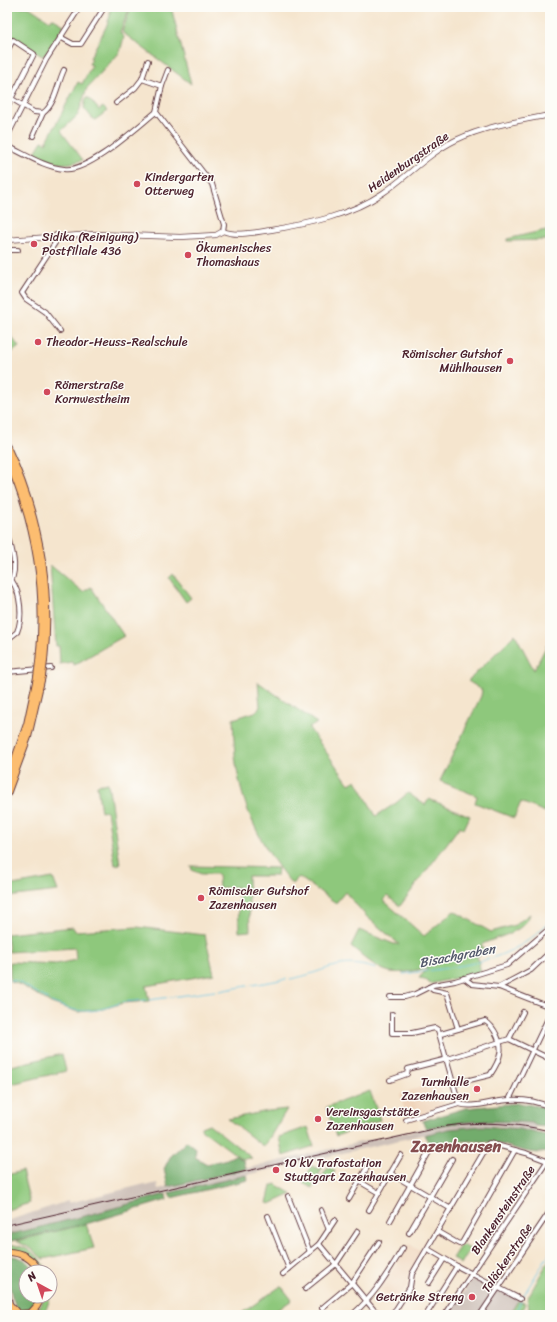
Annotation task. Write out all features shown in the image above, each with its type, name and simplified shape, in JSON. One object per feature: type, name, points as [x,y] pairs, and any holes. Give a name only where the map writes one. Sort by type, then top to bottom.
[{"type":"highway","points":[[7,447],[27,497],[41,549],[46,600],[42,661],[32,722],[7,794]]},
{"type":"highway","points":[[7,459],[23,497],[31,524],[39,568],[42,619],[42,661]]},
{"type":"highway","points":[[7,782],[27,724],[40,676]]},
{"type":"highway","points":[[7,1252],[26,1256],[35,1264]]},
{"type":"highway","points":[[9,1304],[18,1314],[30,1314],[38,1304]]},
{"type":"main road","points":[[7,1292],[11,1315]]},
{"type":"street","points":[[7,137],[60,37],[80,7]]},
{"type":"street","points":[[60,37],[73,44],[81,44],[102,11]]},
{"type":"street","points":[[7,51],[13,40],[34,54],[7,107]]},
{"type":"street","points":[[116,103],[135,88],[142,79],[148,61]]},
{"type":"street","points":[[33,136],[43,113],[48,108],[55,96],[56,87],[64,70]]},
{"type":"street","points":[[7,146],[54,167],[65,170],[90,163],[156,112],[162,86],[168,70]]},
{"type":"street","points":[[142,79],[162,86]]},
{"type":"street","points":[[7,96],[34,112],[43,113]]},
{"type":"street","points":[[7,240],[56,235],[95,234],[180,237],[216,235],[223,231],[224,224],[212,184],[156,112]]},
{"type":"street","name":"Heidenburgstraße","points":[[223,231],[234,234],[264,231],[348,212],[374,199],[429,156],[455,140],[480,130],[550,115]]},
{"type":"street","points":[[56,235],[55,243],[22,293],[26,299],[45,312],[60,331]]},
{"type":"street","points":[[7,250],[18,250]]},
{"type":"street","points":[[7,531],[13,554],[14,568],[12,581],[19,595],[20,618],[17,632],[7,640]]},
{"type":"street","points":[[7,556],[13,554]]},
{"type":"street","points":[[7,586],[12,581]]},
{"type":"street","points":[[7,672],[51,668]]},
{"type":"street","points":[[390,997],[405,997],[429,987],[507,965],[550,928]]},
{"type":"street","points":[[499,987],[531,970],[550,952]]},
{"type":"street","points":[[464,978],[472,984],[499,987],[550,1007]]},
{"type":"street","points":[[429,987],[433,990],[447,993],[458,1029]]},
{"type":"street","points":[[509,1039],[523,1012]]},
{"type":"street","points":[[392,1014],[392,1033],[412,1033],[435,1028],[441,1034],[446,1059],[459,1104]]},
{"type":"street","points":[[510,1100],[550,1014]]},
{"type":"street","points":[[441,1034],[485,1021],[490,1026],[499,1042],[501,1054],[490,1075],[453,1084]]},
{"type":"street","points":[[390,1080],[407,1074],[408,1069],[446,1059],[509,1039],[550,1059]]},
{"type":"street","points":[[406,1120],[459,1104],[470,1105],[510,1100],[529,1101],[550,1106]]},
{"type":"street","points":[[319,1244],[377,1312],[384,1315],[392,1313],[410,1287],[412,1274],[489,1143],[516,1150],[547,1161],[550,1168]]},
{"type":"street","points":[[438,1232],[460,1244],[462,1243],[516,1150]]},
{"type":"street","points":[[390,1221],[428,1152]]},
{"type":"street","points":[[369,1210],[401,1155]]},
{"type":"street","points":[[409,1233],[452,1159]]},
{"type":"street","name":"Blankensteinstraße","points":[[444,1315],[547,1161]]},
{"type":"street","points":[[349,1199],[369,1164]]},
{"type":"street","points":[[390,1173],[451,1209]]},
{"type":"street","points":[[358,1181],[379,1193]]},
{"type":"street","points":[[288,1196],[310,1252]]},
{"type":"street","points":[[320,1210],[329,1230]]},
{"type":"street","name":"Taläckerstraße","points":[[480,1315],[499,1289],[550,1211]]},
{"type":"street","points":[[268,1216],[289,1269]]},
{"type":"street","points":[[283,1274],[319,1244],[335,1220]]},
{"type":"street","points":[[305,1289],[336,1264],[358,1231]]},
{"type":"street","points":[[322,1308],[352,1283],[379,1242]]},
{"type":"street","points":[[352,1315],[368,1302],[378,1290],[404,1248]]},
{"type":"street","points":[[428,1248],[457,1266],[520,1299]]},
{"type":"street","points":[[429,1283],[444,1258]]},
{"type":"street","points":[[426,1315],[457,1266]]},
{"type":"shaded area","points":[[434,1083],[435,1087],[440,1086],[445,1107],[407,1119],[400,1094]]},
{"type":"shaded area","points":[[472,1120],[532,1123],[536,1125],[536,1132],[497,1126],[448,1129],[176,1191],[93,1214],[7,1234],[7,1221],[68,1201],[69,1203],[145,1184],[146,1186],[157,1183],[158,1189],[369,1140],[452,1122]]},
{"type":"shaded area","points":[[409,1244],[422,1252],[408,1275],[407,1286],[398,1301],[380,1290]]},
{"type":"shaded area","points":[[474,1277],[520,1298],[509,1315],[448,1315]]},
{"type":"green space","points":[[7,7],[29,7],[50,21],[52,18],[64,25],[46,54],[42,56],[7,34]]},
{"type":"green space","points":[[110,7],[130,7],[120,32],[124,37],[120,52],[87,88],[78,115],[61,131],[83,160],[63,164],[52,162],[34,154],[42,141],[46,143],[78,82],[82,84],[92,65],[89,64],[92,59],[90,58],[106,27],[110,16]]},
{"type":"green space","points":[[131,7],[171,7],[191,84],[122,32]]},
{"type":"green space","points":[[86,98],[89,98],[99,110],[103,107],[107,111],[95,120],[93,119],[84,108]]},
{"type":"green space","points":[[550,229],[550,240],[507,241],[507,239]]},
{"type":"green space","points":[[7,330],[19,347],[7,356]]},
{"type":"green space","points":[[50,565],[83,592],[91,587],[124,636],[74,665],[72,662],[60,664],[59,646],[56,646]]},
{"type":"green space","points":[[173,574],[191,598],[186,602],[169,578]]},
{"type":"green space","points":[[515,634],[534,670],[550,639],[550,798],[545,812],[521,802],[514,818],[475,803],[477,796],[440,781],[481,696],[482,690],[468,681]]},
{"type":"green space","points":[[258,682],[317,723],[309,728],[349,784],[356,780],[376,816],[408,793],[425,805],[429,799],[470,816],[464,829],[460,826],[400,906],[387,896],[383,900],[424,936],[454,911],[491,932],[515,925],[530,914],[527,921],[516,930],[481,945],[486,952],[477,956],[481,972],[430,984],[425,979],[419,978],[428,968],[409,972],[390,972],[380,968],[351,946],[359,930],[394,944],[399,944],[367,917],[345,892],[336,903],[299,877],[292,884],[265,847],[251,819],[241,790],[238,775],[234,747],[233,719],[255,712],[260,707]]},
{"type":"green space","points":[[108,783],[120,864],[115,865],[107,811],[101,812],[97,785]]},
{"type":"green space","points":[[191,866],[278,868],[277,876],[248,876],[250,931],[239,932],[238,887],[219,888],[218,874],[201,874],[192,870]]},
{"type":"green space","points":[[53,878],[58,891],[7,897],[7,886]]},
{"type":"green space","points":[[73,927],[75,931],[137,927],[205,935],[214,974],[146,986],[149,1001],[123,1003],[103,1009],[78,1012],[51,1003],[21,985],[10,981],[10,962],[56,964],[76,960],[75,948],[9,952],[7,934]]},
{"type":"green space","points":[[62,1054],[66,1071],[7,1085],[7,1067]]},
{"type":"green space","points":[[370,1091],[380,1120],[336,1136],[326,1107]]},
{"type":"green space","points":[[519,1103],[543,1107],[550,1111],[550,1127],[536,1126],[532,1123],[492,1121],[453,1123],[426,1128],[422,1121],[466,1108]]},
{"type":"green space","points":[[287,1109],[264,1147],[228,1119],[268,1111]]},
{"type":"green space","points":[[209,1124],[252,1158],[242,1159],[201,1129],[201,1127]]},
{"type":"green space","points":[[482,1126],[519,1129],[550,1136],[550,1149],[548,1152],[534,1153],[501,1144],[478,1141],[429,1143],[424,1135],[449,1129]]},
{"type":"green space","points":[[308,1127],[314,1146],[283,1156],[279,1137]]},
{"type":"green space","points":[[187,1141],[196,1148],[195,1157],[207,1164],[227,1159],[235,1155],[244,1161],[246,1169],[168,1187],[164,1169],[170,1157]]},
{"type":"green space","points":[[322,1164],[324,1165],[312,1188],[303,1183],[312,1166],[319,1169]]},
{"type":"green space","points":[[328,1167],[335,1171],[328,1182],[321,1178]]},
{"type":"green space","points":[[22,1171],[30,1203],[7,1210],[7,1175]]},
{"type":"green space","points":[[247,1175],[248,1180],[171,1198],[169,1193]]},
{"type":"green space","points":[[275,1184],[292,1194],[270,1204],[267,1203],[271,1186]]},
{"type":"green space","points":[[166,1194],[167,1200],[86,1224],[7,1242],[7,1235]]},
{"type":"green space","points":[[86,1224],[94,1248],[43,1259],[32,1249],[16,1241]]},
{"type":"green space","points":[[7,1244],[21,1247],[36,1255],[43,1264],[35,1264],[27,1256],[18,1251],[7,1250]]},
{"type":"green space","points":[[463,1245],[470,1249],[461,1264],[452,1258],[460,1246]]},
{"type":"green space","points":[[13,1256],[21,1258],[30,1264],[18,1264],[18,1304],[34,1304],[32,1307],[22,1312],[18,1309],[12,1296],[7,1257]]},
{"type":"green space","points":[[550,1258],[550,1315],[525,1315],[529,1308],[527,1299]]},
{"type":"green space","points":[[281,1286],[292,1300],[270,1315],[239,1315]]},
{"type":"green space","points":[[518,1301],[525,1303],[521,1315],[509,1315]]},
{"type":"green space","points":[[41,1304],[48,1304],[43,1315],[34,1315]]},
{"type":"waterway","name":"Bisachgraben","points":[[403,974],[443,969],[482,961],[502,955],[536,935],[550,920]]},
{"type":"waterway","name":"Bisachgraben","points":[[290,979],[341,965],[363,965],[376,969]]},
{"type":"waterway","name":"Bisachgraben","points":[[219,991],[286,979]]},
{"type":"waterway","name":"Bisachgraben","points":[[10,980],[17,981],[49,1000]]},
{"type":"waterway","name":"Bisachgraben","points":[[149,1000],[215,991]]},
{"type":"waterway","name":"Bisachgraben","points":[[123,1002],[146,1000]]},
{"type":"waterway","name":"Bisachgraben","points":[[51,1002],[70,1009],[85,1011],[93,1011],[120,1003]]},
{"type":"waterway","points":[[522,1298],[550,1252]]},
{"type":"waterway","points":[[514,1315],[521,1301]]},
{"type":"railway","points":[[7,1225],[447,1126],[486,1123],[524,1126],[550,1131]]},
{"type":"place","name":"Kindergarten Otterweg","points":[[137,184]]},
{"type":"place","name":"Sidika (Reinigung) Postfiliale 436","points":[[34,244]]},
{"type":"place","name":"Ökumenisches Thomashaus","points":[[188,255]]},
{"type":"place","name":"Theodor-Heuss-Realschule","points":[[38,342]]},
{"type":"place","name":"Römischer Gutshof Mühlhausen","points":[[510,361]]},
{"type":"place","name":"Römerstraße Kornwestheim","points":[[47,392]]},
{"type":"place","name":"Römischer Gutshof Zazenhausen","points":[[201,898]]},
{"type":"place","name":"Turnhalle Zazenhausen","points":[[477,1089]]},
{"type":"place","name":"Vereinsgaststätte Zazenhausen","points":[[318,1119]]},
{"type":"place","name":"10 kV Trafostation Stuttgart Zazenhausen","points":[[276,1170]]},
{"type":"place","name":"Getränke Streng","points":[[472,1297]]},
{"type":"district","name":"Zazenhausen","points":[[456,1146]]}]
